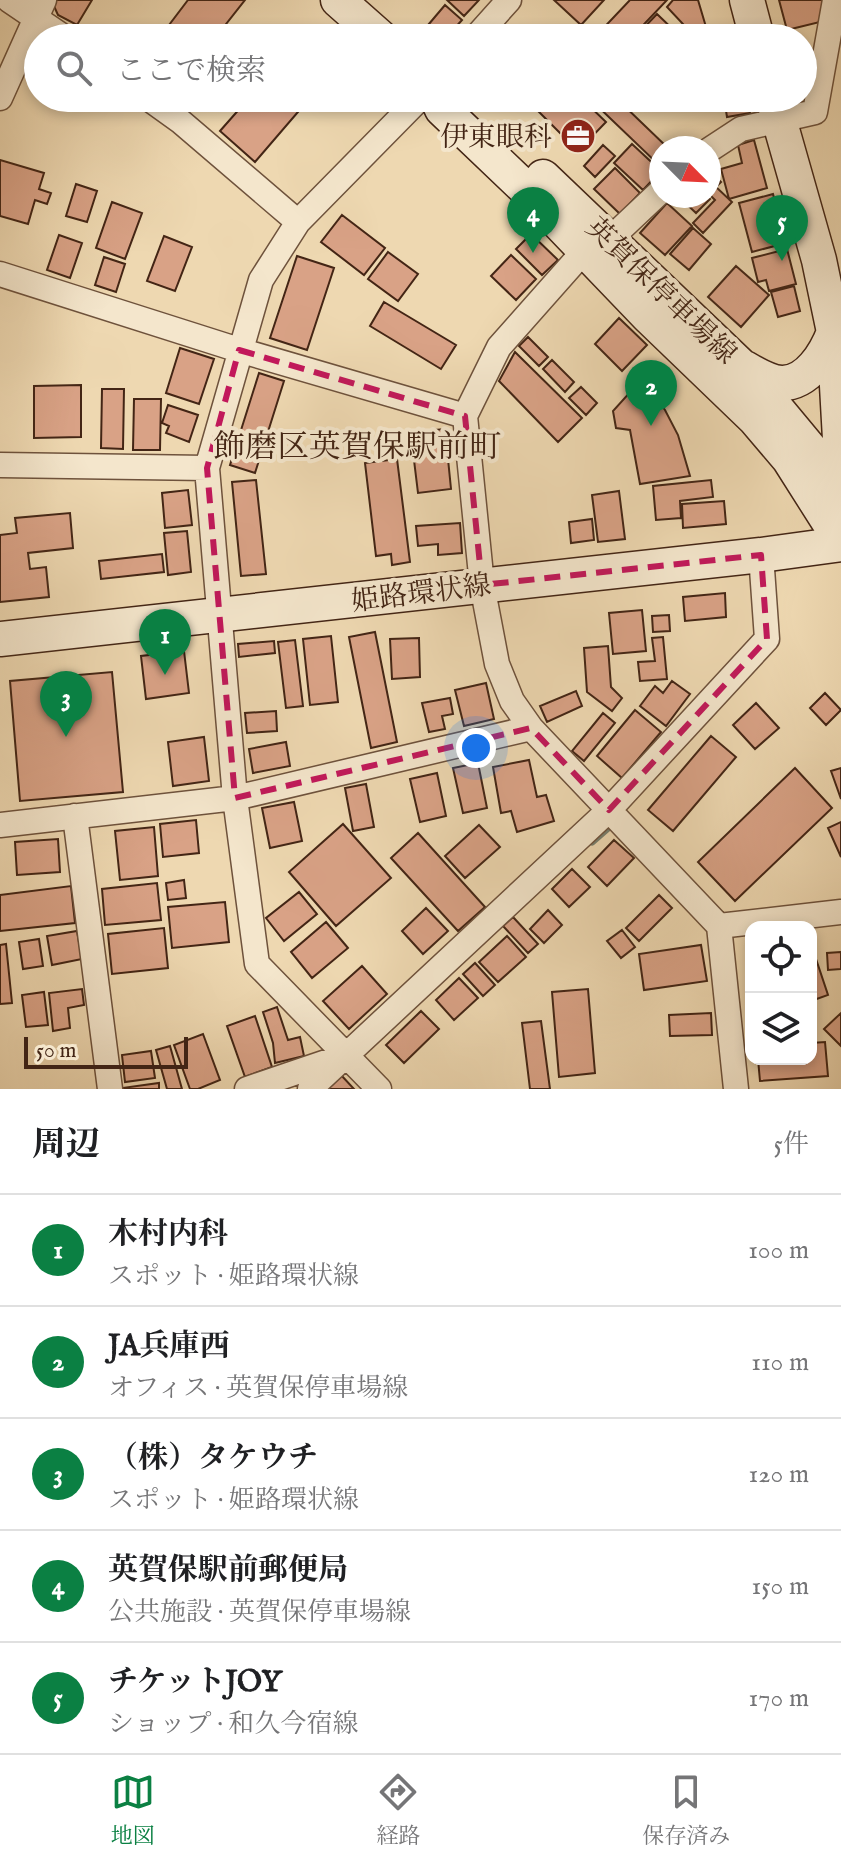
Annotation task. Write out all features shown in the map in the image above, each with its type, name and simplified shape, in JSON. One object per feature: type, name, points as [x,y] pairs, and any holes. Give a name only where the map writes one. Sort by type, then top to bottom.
[{"type":"main road","points":[[747,0],[753,24]]},
{"type":"main road","points":[[348,3],[368,24]]},
{"type":"main road","name":"英賀保停車場線","points":[[445,112],[531,194],[741,366],[825,467],[841,503]]},
{"type":"main road","name":"英賀保停車場線","points":[[471,112],[755,419],[789,459],[841,543]]},
{"type":"main road","points":[[777,112],[819,260],[834,332],[841,457]]},
{"type":"main road","points":[[741,366],[772,382],[788,382],[813,367],[826,351],[834,332]]},
{"type":"main road","name":"姫路環状線","points":[[0,639],[761,555],[841,543]]},
{"type":"street","points":[[9,0],[40,8],[53,24]]},
{"type":"street","points":[[488,24],[509,0]]},
{"type":"street","points":[[817,101],[835,0]]},
{"type":"street","points":[[0,98],[24,44]]},
{"type":"street","points":[[167,112],[298,222]]},
{"type":"street","points":[[379,1089],[257,964],[235,798],[207,468],[261,280],[298,222],[406,112]]},
{"type":"street","points":[[721,142],[771,112]]},
{"type":"street","points":[[649,201],[597,245],[499,347],[465,416],[482,585],[497,664],[512,701],[531,728],[719,926],[736,1089]]},
{"type":"street","points":[[0,274],[239,350],[465,416]]},
{"type":"street","points":[[0,465],[207,468]]},
{"type":"street","points":[[310,1089],[609,810],[767,639],[761,555]]},
{"type":"street","points":[[0,825],[235,798],[531,728]]},
{"type":"street","points":[[75,816],[110,1089]]},
{"type":"street","points":[[719,926],[841,912]]},
{"type":"street","points":[[247,1089],[344,1056]]},
{"type":"highlighted area","points":[[239,350],[465,416],[482,585],[761,555],[767,639],[609,810],[531,728],[235,798],[207,468]]},
{"type":"building","points":[[55,0],[92,0],[78,24],[58,15],[53,4]]},
{"type":"building","points":[[188,0],[245,0],[226,24],[170,24]]},
{"type":"building","points":[[447,0],[479,0],[464,16]]},
{"type":"building","points":[[554,0],[604,0],[580,24]]},
{"type":"building","points":[[630,0],[667,0],[644,24],[607,24]]},
{"type":"building","points":[[673,0],[698,0],[705,24],[683,24],[667,7]]},
{"type":"building","points":[[779,0],[828,0],[824,21],[785,24]]},
{"type":"building","points":[[445,5],[462,20],[458,24],[429,24]]},
{"type":"building","points":[[657,14],[667,24],[647,24]]},
{"type":"building","points":[[237,112],[298,112],[255,162],[220,131]]},
{"type":"building","name":"伊東眼科","points":[[539,112],[596,112],[606,122],[578,151]]},
{"type":"building","points":[[604,112],[631,112],[656,136],[649,136],[649,156]]},
{"type":"building","points":[[726,112],[750,113],[727,117]]},
{"type":"building","points":[[754,140],[767,188],[729,199],[721,169],[742,163],[738,145]]},
{"type":"building","points":[[632,144],[649,160],[649,184],[643,190],[614,163]]},
{"type":"building","points":[[603,145],[615,156],[595,177],[584,166]]},
{"type":"building","points":[[0,160],[44,173],[39,189],[51,193],[47,204],[35,200],[28,224],[0,216]]},
{"type":"building","points":[[615,168],[640,193],[620,214],[594,189]]},
{"type":"building","points":[[76,184],[97,191],[87,222],[66,216]]},
{"type":"building","points":[[721,192],[732,202],[703,233],[693,223],[707,208],[721,208]]},
{"type":"building","points":[[773,194],[786,243],[752,252],[739,203]]},
{"type":"building","points":[[112,202],[142,213],[125,259],[96,248]]},
{"type":"building","points":[[662,208],[672,208],[692,226],[665,255],[640,233]]},
{"type":"building","points":[[342,215],[385,248],[364,275],[321,242]]},
{"type":"building","points":[[693,228],[711,244],[689,270],[670,254]]},
{"type":"building","points":[[531,234],[558,260],[542,275],[516,249]]},
{"type":"building","points":[[59,235],[82,243],[70,278],[47,270]]},
{"type":"building","points":[[164,236],[192,247],[175,291],[147,281]]},
{"type":"building","points":[[787,249],[796,284],[769,291],[766,280],[758,282],[752,258]]},
{"type":"building","points":[[388,252],[418,274],[398,301],[368,279]]},
{"type":"building","points":[[511,255],[536,279],[516,300],[491,276]]},
{"type":"building","points":[[297,256],[334,268],[307,350],[270,338]]},
{"type":"building","points":[[104,257],[125,264],[116,292],[95,285]]},
{"type":"building","points":[[736,266],[769,295],[741,327],[708,297]]},
{"type":"building","points":[[794,286],[800,311],[778,317],[771,292]]},
{"type":"building","points":[[384,302],[456,345],[441,369],[370,326]]},
{"type":"building","points":[[619,318],[647,345],[622,371],[595,344]]},
{"type":"building","points":[[528,337],[548,357],[539,366],[519,346]]},
{"type":"building","points":[[180,348],[214,359],[199,404],[166,393]]},
{"type":"building","points":[[515,352],[582,418],[558,442],[499,381]]},
{"type":"building","points":[[552,360],[574,382],[565,392],[543,369]]},
{"type":"building","points":[[259,373],[284,381],[255,473],[230,465]]},
{"type":"building","points":[[641,380],[665,410],[678,435],[690,476],[640,484],[630,430],[616,428],[613,411]]},
{"type":"building","points":[[81,385],[81,437],[34,438],[34,386]]},
{"type":"building","points":[[581,387],[597,403],[586,415],[569,398]]},
{"type":"building","points":[[102,389],[124,389],[123,449],[101,448]]},
{"type":"building","points":[[134,399],[161,399],[160,450],[133,450]]},
{"type":"building","points":[[168,405],[198,415],[189,442],[166,433],[169,426],[162,423]]},
{"type":"building","points":[[445,429],[451,489],[418,493],[414,460],[420,459],[418,444],[425,443],[424,431]]},
{"type":"building","points":[[397,459],[410,562],[392,565],[391,554],[376,556],[365,463]]},
{"type":"building","points":[[256,480],[266,574],[241,576],[232,482]]},
{"type":"building","points":[[711,480],[713,497],[680,501],[681,518],[656,520],[653,486]]},
{"type":"building","points":[[188,490],[192,525],[165,528],[162,493]]},
{"type":"building","points":[[619,491],[625,539],[598,542],[592,495]]},
{"type":"building","points":[[724,501],[726,524],[683,528],[682,504]]},
{"type":"building","points":[[70,513],[73,548],[28,553],[30,569],[46,567],[49,597],[0,602],[0,535],[17,533],[15,518]]},
{"type":"building","points":[[592,519],[594,540],[571,543],[569,522]]},
{"type":"building","points":[[460,523],[462,553],[438,555],[438,544],[418,546],[416,526]]},
{"type":"building","points":[[187,531],[191,572],[168,575],[164,533]]},
{"type":"building","points":[[162,554],[164,572],[101,579],[99,561]]},
{"type":"building","points":[[725,593],[726,617],[685,621],[683,597]]},
{"type":"building","points":[[642,610],[646,651],[613,654],[609,613]]},
{"type":"building","points":[[669,615],[670,631],[653,632],[652,616]]},
{"type":"building","points":[[375,632],[397,742],[371,748],[349,637]]},
{"type":"building","points":[[331,636],[338,702],[310,705],[303,639]]},
{"type":"building","points":[[663,637],[667,679],[640,681],[638,662],[655,661],[652,638]]},
{"type":"building","points":[[419,638],[420,677],[392,679],[390,639]]},
{"type":"building","points":[[295,640],[303,706],[286,708],[278,642]]},
{"type":"building","points":[[274,641],[275,653],[239,657],[238,644]]},
{"type":"building","points":[[608,646],[611,687],[622,698],[612,711],[587,692],[584,648]]},
{"type":"building","points":[[184,651],[189,693],[146,699],[141,656]]},
{"type":"building","points":[[112,672],[123,792],[20,801],[10,681]]},
{"type":"building","points":[[672,681],[690,694],[666,726],[640,706],[655,686],[663,693]]},
{"type":"building","points":[[486,683],[494,719],[464,726],[455,690]]},
{"type":"building","points":[[576,691],[582,706],[547,722],[540,706]]},
{"type":"building","points":[[825,693],[841,710],[826,725],[810,708]]},
{"type":"building","points":[[450,698],[453,714],[442,716],[445,729],[429,732],[422,703]]},
{"type":"building","points":[[756,703],[779,728],[755,749],[733,725]]},
{"type":"building","points":[[635,710],[661,732],[622,778],[597,756]]},
{"type":"building","points":[[276,711],[277,731],[247,733],[245,713]]},
{"type":"building","points":[[603,713],[615,723],[584,761],[572,751]]},
{"type":"building","points":[[711,736],[736,757],[673,831],[648,810]]},
{"type":"building","points":[[204,737],[209,781],[173,786],[168,742]]},
{"type":"building","points":[[286,742],[290,766],[253,773],[249,749]]},
{"type":"building","points":[[529,760],[537,797],[546,795],[554,821],[517,832],[511,811],[501,813],[493,767]]},
{"type":"building","points":[[478,763],[487,808],[463,813],[453,768]]},
{"type":"building","points":[[795,768],[832,808],[735,901],[698,862]]},
{"type":"building","points":[[841,768],[841,799],[831,771]]},
{"type":"building","points":[[437,773],[446,816],[420,822],[410,779]]},
{"type":"building","points":[[366,784],[374,827],[353,831],[345,788]]},
{"type":"building","points":[[294,802],[302,841],[270,848],[262,808]]},
{"type":"building","points":[[196,820],[199,853],[163,857],[160,824]]},
{"type":"building","points":[[841,822],[841,857],[828,828]]},
{"type":"building","points":[[343,824],[391,878],[336,926],[289,872]]},
{"type":"building","points":[[479,825],[500,847],[465,878],[445,856]]},
{"type":"building","points":[[154,827],[158,876],[120,880],[115,831]]},
{"type":"building","points":[[418,833],[485,907],[458,931],[391,858]]},
{"type":"building","points":[[58,839],[60,872],[17,875],[15,842]]},
{"type":"building","points":[[614,840],[634,858],[607,886],[588,867]]},
{"type":"building","points":[[572,869],[590,887],[569,907],[552,889]]},
{"type":"building","points":[[184,880],[186,898],[168,900],[166,883]]},
{"type":"building","points":[[157,883],[161,920],[105,925],[102,889]]},
{"type":"building","points":[[71,886],[75,923],[0,931],[0,895]]},
{"type":"building","points":[[299,892],[317,914],[284,941],[266,918]]},
{"type":"building","points":[[659,895],[672,908],[639,941],[626,928]]},
{"type":"building","points":[[225,902],[229,942],[172,948],[168,907]]},
{"type":"building","points":[[426,908],[448,931],[423,954],[402,931]]},
{"type":"building","points":[[548,910],[562,925],[544,943],[530,929]]},
{"type":"building","points":[[513,917],[538,944],[528,953],[503,926]]},
{"type":"building","points":[[326,922],[348,948],[312,978],[291,952]]},
{"type":"building","points":[[164,928],[168,968],[112,974],[108,934]]},
{"type":"building","points":[[622,930],[635,947],[621,958],[607,941]]},
{"type":"building","points":[[77,931],[82,959],[52,965],[47,936]]},
{"type":"building","points":[[507,936],[526,957],[498,982],[479,962]]},
{"type":"building","points":[[39,939],[43,966],[23,969],[19,942]]},
{"type":"building","points":[[6,944],[12,1003],[0,1004],[0,945]]},
{"type":"building","points":[[701,945],[707,981],[644,990],[639,954]]},
{"type":"building","points":[[841,952],[841,969],[828,970],[827,953]]},
{"type":"building","points":[[817,962],[828,995],[817,999]]},
{"type":"building","points":[[475,963],[495,985],[483,996],[463,974]]},
{"type":"building","points":[[362,966],[387,994],[349,1029],[323,1001]]},
{"type":"building","points":[[459,978],[478,998],[454,1020],[436,1000]]},
{"type":"building","points":[[82,989],[84,1005],[68,1008],[70,1028],[53,1031],[49,993]]},
{"type":"building","points":[[588,989],[595,1073],[559,1077],[552,992]]},
{"type":"building","points":[[44,992],[48,1025],[26,1027],[22,995]]},
{"type":"building","points":[[277,1007],[288,1040],[300,1037],[304,1056],[275,1063],[273,1043],[263,1012]]},
{"type":"building","points":[[421,1011],[439,1029],[404,1063],[386,1045]]},
{"type":"building","points":[[711,1013],[712,1035],[670,1036],[669,1015]]},
{"type":"building","points":[[841,1013],[841,1046],[824,1029]]},
{"type":"building","points":[[255,1016],[272,1067],[245,1077],[227,1026]]},
{"type":"building","points":[[541,1021],[550,1089],[530,1089],[522,1023]]},
{"type":"building","points":[[203,1034],[220,1080],[190,1089],[174,1045]]},
{"type":"building","points":[[825,1042],[828,1076],[760,1081],[759,1065],[817,1065],[817,1043]]},
{"type":"building","points":[[170,1046],[182,1089],[167,1089],[156,1050]]},
{"type":"building","points":[[151,1051],[155,1078],[125,1082],[122,1055]]},
{"type":"building","points":[[341,1075],[354,1089],[327,1089]]},
{"type":"building","points":[[159,1083],[159,1089],[122,1089],[122,1088]]},
{"type":"waterway","points":[[592,842],[608,828]]},
{"type":"place","name":"伊東眼科","points":[[578,136]]},
{"type":"place","name":"英賀保駅前郵便局","points":[[533,253]]},
{"type":"place","name":"チケットJOY","points":[[782,261]]},
{"type":"place","name":"JA兵庫西","points":[[651,426]]},
{"type":"place","name":"木村内科","points":[[165,675]]},
{"type":"place","name":"（株）タケウチ","points":[[66,737]]},
{"type":"district","name":"飾磨区英賀保駅前町","points":[[357,446]]}]
